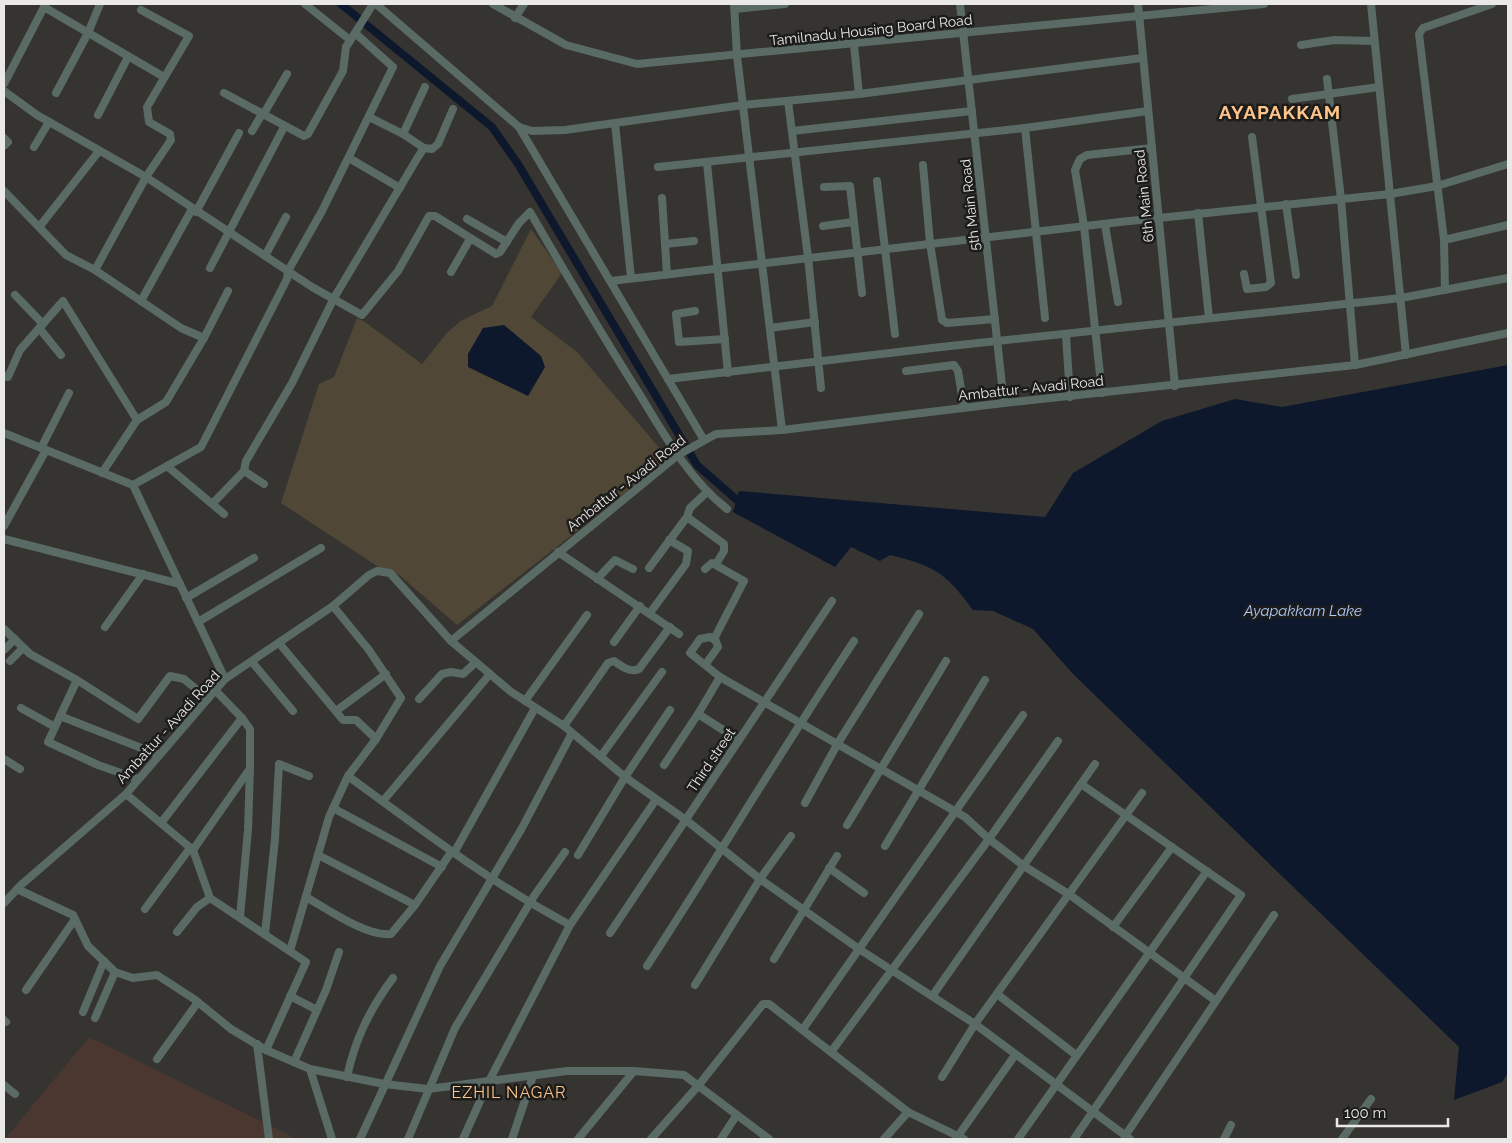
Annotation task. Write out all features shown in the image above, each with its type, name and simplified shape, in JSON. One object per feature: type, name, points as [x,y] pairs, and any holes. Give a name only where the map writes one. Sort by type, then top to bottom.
[{"type":"street","points":[[56,93],[88,33],[100,4]]},
{"type":"street","points":[[133,485],[201,447],[287,279],[288,271],[349,158],[393,67],[354,34],[305,4]]},
{"type":"street","points":[[224,93],[284,127],[304,136],[308,134],[343,71],[344,53],[354,34],[375,4],[519,127],[704,440]]},
{"type":"street","name":"Tamilnadu Housing Board Road","points":[[493,4],[514,18],[566,46],[637,64],[854,45],[1264,4]]},
{"type":"street","points":[[514,18],[524,4]]},
{"type":"street","points":[[782,430],[737,56],[734,6],[785,4]]},
{"type":"street","name":"5th Main Road","points":[[960,4],[1004,403]]},
{"type":"street","name":"6th Main Road","points":[[1138,4],[1175,386]]},
{"type":"street","points":[[1371,4],[1406,355]]},
{"type":"street","points":[[1445,290],[1444,240],[1419,34],[1423,28],[1492,4]]},
{"type":"street","points":[[4,84],[42,5],[164,77]]},
{"type":"street","points":[[95,270],[146,178],[171,140],[170,134],[149,122],[146,115],[147,107],[189,36],[141,10]]},
{"type":"street","points":[[1301,45],[1334,40],[1374,41]]},
{"type":"street","points":[[854,45],[859,94]]},
{"type":"street","points":[[98,115],[128,56]]},
{"type":"street","points":[[519,127],[532,131],[564,130],[743,105],[859,94],[1142,58]]},
{"type":"street","points":[[252,131],[287,74]]},
{"type":"street","points":[[1327,79],[1355,365]]},
{"type":"street","points":[[403,134],[426,87]]},
{"type":"street","points":[[1292,99],[1379,87]]},
{"type":"street","points":[[4,91],[49,122],[146,178],[288,271],[362,315],[398,271],[429,216],[435,216],[496,254],[507,242],[523,218],[530,212],[598,329],[680,454],[707,492],[727,509]]},
{"type":"street","points":[[788,101],[808,257],[821,388]]},
{"type":"street","points":[[369,117],[403,134],[424,148],[436,147],[453,109]]},
{"type":"street","points":[[792,131],[972,110]]},
{"type":"street","points":[[658,167],[1025,128],[1148,111]]},
{"type":"street","points":[[34,147],[49,122]]},
{"type":"street","points":[[615,123],[631,278]]},
{"type":"street","points":[[210,268],[284,127]]},
{"type":"street","points":[[1025,128],[1046,318]]},
{"type":"street","points":[[141,301],[238,133]]},
{"type":"street","points":[[1244,274],[1247,289],[1266,288],[1270,283],[1252,137]]},
{"type":"street","points":[[4,138],[8,142],[4,146]]},
{"type":"street","points":[[213,503],[244,470],[246,461],[292,383],[334,298],[424,148]]},
{"type":"street","points":[[1102,393],[1084,226],[1075,170],[1080,159],[1087,154],[1152,148]]},
{"type":"street","points":[[40,226],[99,151]]},
{"type":"street","points":[[349,158],[400,188]]},
{"type":"street","points":[[706,163],[728,373]]},
{"type":"street","points":[[611,281],[886,248],[1390,194],[1437,186],[1508,164]]},
{"type":"street","points":[[923,166],[930,244],[942,320],[947,323],[995,319]]},
{"type":"street","points":[[877,181],[895,334]]},
{"type":"street","points":[[824,187],[850,186],[862,293]]},
{"type":"street","points":[[4,191],[40,226],[66,255],[95,270],[181,328],[204,338]]},
{"type":"street","points":[[662,198],[667,274]]},
{"type":"street","points":[[1286,204],[1296,274]]},
{"type":"street","points":[[1198,214],[1209,318]]},
{"type":"street","points":[[265,256],[286,217]]},
{"type":"street","points":[[467,219],[507,242]]},
{"type":"street","points":[[823,226],[853,222]]},
{"type":"street","points":[[1105,225],[1118,302]]},
{"type":"street","points":[[1444,240],[1508,225]]},
{"type":"street","points":[[451,272],[470,239]]},
{"type":"street","points":[[665,244],[694,242]]},
{"type":"street","points":[[668,379],[998,341],[1401,298],[1508,278]]},
{"type":"street","points":[[102,473],[137,420],[166,402],[204,338],[228,291]]},
{"type":"street","points":[[15,295],[41,326],[61,355]]},
{"type":"street","points":[[4,376],[8,377],[20,350],[64,301],[137,420]]},
{"type":"street","points":[[696,311],[676,314],[679,342],[725,339]]},
{"type":"street","points":[[770,328],[814,322]]},
{"type":"street","name":"Ambattur - Avadi Road","points":[[4,902],[17,888],[126,794],[225,679],[333,606],[369,575],[377,571],[386,572],[396,579],[451,641],[680,454],[716,434],[782,430],[1004,403],[1175,386],[1355,365],[1508,333]]},
{"type":"street","points":[[1066,335],[1070,397]]},
{"type":"street","points":[[906,372],[954,365],[958,371],[964,408]]},
{"type":"street","points":[[4,526],[69,393]]},
{"type":"street","points":[[4,433],[133,485],[225,679]]},
{"type":"street","points":[[167,466],[224,514]]},
{"type":"street","points":[[244,470],[264,484]]},
{"type":"street","points":[[649,568],[687,517],[690,508],[707,492]]},
{"type":"street","points":[[687,517],[724,544],[724,551],[716,564]]},
{"type":"street","points":[[4,539],[180,584]]},
{"type":"street","points":[[650,613],[686,564],[689,556],[688,551],[670,540]]},
{"type":"street","points":[[198,622],[321,548]]},
{"type":"street","points":[[558,552],[679,634]]},
{"type":"street","points":[[186,598],[254,558]]},
{"type":"street","points":[[597,579],[615,560],[633,570]]},
{"type":"street","points":[[705,569],[710,564],[716,564],[744,581],[714,639]]},
{"type":"street","points":[[104,627],[143,574]]},
{"type":"street","name":"Third street","points":[[610,933],[832,601]]},
{"type":"street","points":[[290,951],[333,808],[348,776],[376,739],[401,698],[386,674],[333,606]]},
{"type":"street","points":[[614,642],[640,606]]},
{"type":"street","points":[[805,803],[838,743],[918,614]]},
{"type":"street","points":[[525,701],[588,615]]},
{"type":"street","points":[[564,726],[608,663],[614,661],[623,668],[634,671],[639,669],[670,627]]},
{"type":"street","points":[[4,630],[22,648],[138,719],[170,676],[184,680],[208,699]]},
{"type":"street","points":[[705,665],[718,647],[714,639],[710,637],[700,639],[690,653],[705,665],[720,676],[965,817],[989,839],[1024,866],[1070,895],[1216,1002]]},
{"type":"street","points":[[4,650],[15,639]]},
{"type":"street","points":[[451,641],[525,701],[564,726],[655,801],[686,820],[760,879],[859,949],[933,995],[975,1024],[1127,1138],[1274,915]]},
{"type":"street","points":[[647,966],[723,849],[801,721],[854,641]]},
{"type":"street","points":[[279,643],[343,720],[356,720],[376,739]]},
{"type":"street","points":[[10,661],[22,648]]},
{"type":"street","points":[[847,825],[879,769],[946,661]]},
{"type":"street","points":[[252,662],[293,711]]},
{"type":"street","points":[[419,698],[442,674],[451,672],[463,674],[476,662]]},
{"type":"street","points":[[601,756],[662,672]]},
{"type":"street","points":[[336,711],[386,674]]},
{"type":"street","points":[[383,802],[490,674]]},
{"type":"street","points":[[664,765],[698,714],[720,676]]},
{"type":"street","points":[[77,680],[48,742],[98,765],[138,779]]},
{"type":"street","points":[[885,846],[985,680]]},
{"type":"street","points":[[215,690],[250,729],[248,830],[240,918]]},
{"type":"street","points":[[20,708],[55,726]]},
{"type":"street","points":[[306,897],[349,922],[383,935],[391,934],[415,905],[453,852],[535,708]]},
{"type":"street","points":[[578,855],[625,777],[670,710]]},
{"type":"street","points":[[698,714],[739,740]]},
{"type":"street","points":[[803,1029],[1023,715]]},
{"type":"street","points":[[60,716],[159,755]]},
{"type":"street","points":[[160,823],[242,718]]},
{"type":"street","points":[[360,1139],[440,966],[522,828],[572,733]]},
{"type":"street","points":[[831,1052],[989,839],[1058,740]]},
{"type":"street","points":[[4,760],[20,769]]},
{"type":"street","points":[[265,934],[279,764],[309,776]]},
{"type":"street","points":[[933,995],[1095,764]]},
{"type":"street","points":[[145,910],[250,768]]},
{"type":"street","points":[[348,776],[453,852],[530,904],[570,926]]},
{"type":"street","points":[[1074,1139],[1241,895],[1081,784]]},
{"type":"street","points":[[942,1077],[975,1024],[1142,793]]},
{"type":"street","points":[[126,794],[191,849],[210,898],[306,962],[266,1050]]},
{"type":"street","points":[[463,1139],[489,1081],[570,926],[655,801]]},
{"type":"street","points":[[333,808],[442,867]]},
{"type":"street","points":[[695,985],[760,879],[791,836]]},
{"type":"street","points":[[1112,927],[1172,847]]},
{"type":"street","points":[[408,1139],[455,1028],[530,904],[565,852]]},
{"type":"street","points":[[318,855],[415,905]]},
{"type":"street","points":[[774,959],[837,856]]},
{"type":"street","points":[[829,868],[864,893]]},
{"type":"street","points":[[1018,1139],[1207,871]]},
{"type":"street","points":[[17,888],[73,915],[88,946],[115,972],[133,978],[157,975],[198,1002],[232,1029],[266,1050],[310,1069],[384,1084],[428,1089],[567,1071],[634,1071],[684,1075],[769,1139]]},
{"type":"street","points":[[177,932],[197,907],[210,898]]},
{"type":"street","points":[[26,990],[75,919]]},
{"type":"street","points":[[294,1062],[317,1010],[339,952]]},
{"type":"street","points":[[83,1012],[104,961]]},
{"type":"street","points":[[95,1018],[115,972]]},
{"type":"street","points":[[346,1077],[356,1040],[363,1024],[393,978]]},
{"type":"street","points":[[997,994],[1076,1055]]},
{"type":"street","points":[[290,996],[317,1010]]},
{"type":"street","points":[[156,1059],[198,1002]]},
{"type":"street","points":[[651,1139],[698,1086],[763,1004],[769,1004],[803,1029],[908,1112],[961,1138],[1015,1055]]},
{"type":"street","points":[[257,1044],[269,1139]]},
{"type":"street","points":[[310,1069],[332,1139]]},
{"type":"street","points":[[578,1139],[634,1071]]},
{"type":"street","points":[[512,1139],[534,1076]]},
{"type":"street","points":[[4,1085],[15,1094]]},
{"type":"street","points":[[1342,1139],[1372,1099]]},
{"type":"street","points":[[884,1139],[908,1112]]},
{"type":"street","points":[[721,1139],[736,1116]]},
{"type":"street","points":[[1224,1139],[1231,1125]]},
{"type":"shaded area","points":[[531,229],[562,273],[531,317],[577,352],[669,459],[457,625],[398,574],[383,570],[281,503],[319,384],[334,377],[357,318],[422,364],[447,333],[462,320],[492,306]]},
{"type":"shaded area","points":[[89,1037],[291,1136],[291,1139],[5,1139]]},
{"type":"water","points":[[504,325],[541,356],[545,367],[528,396],[468,367],[468,354],[483,328]]},
{"type":"water","name":"Ayapakkam Lake","points":[[1508,365],[1508,1073],[1502,1082],[1454,1100],[1459,1047],[1074,675],[1033,629],[993,611],[973,610],[947,579],[929,567],[890,555],[880,561],[851,547],[835,567],[733,512],[739,491],[1045,517],[1073,473],[1162,421],[1235,399],[1282,407]]},
{"type":"waterway","points":[[341,4],[492,127],[518,164],[697,465],[737,500]]},
{"type":"district","name":"AYAPAKKAM","points":[[1280,112]]},
{"type":"district","name":"EZHIL NAGAR","points":[[509,1092]]}]
